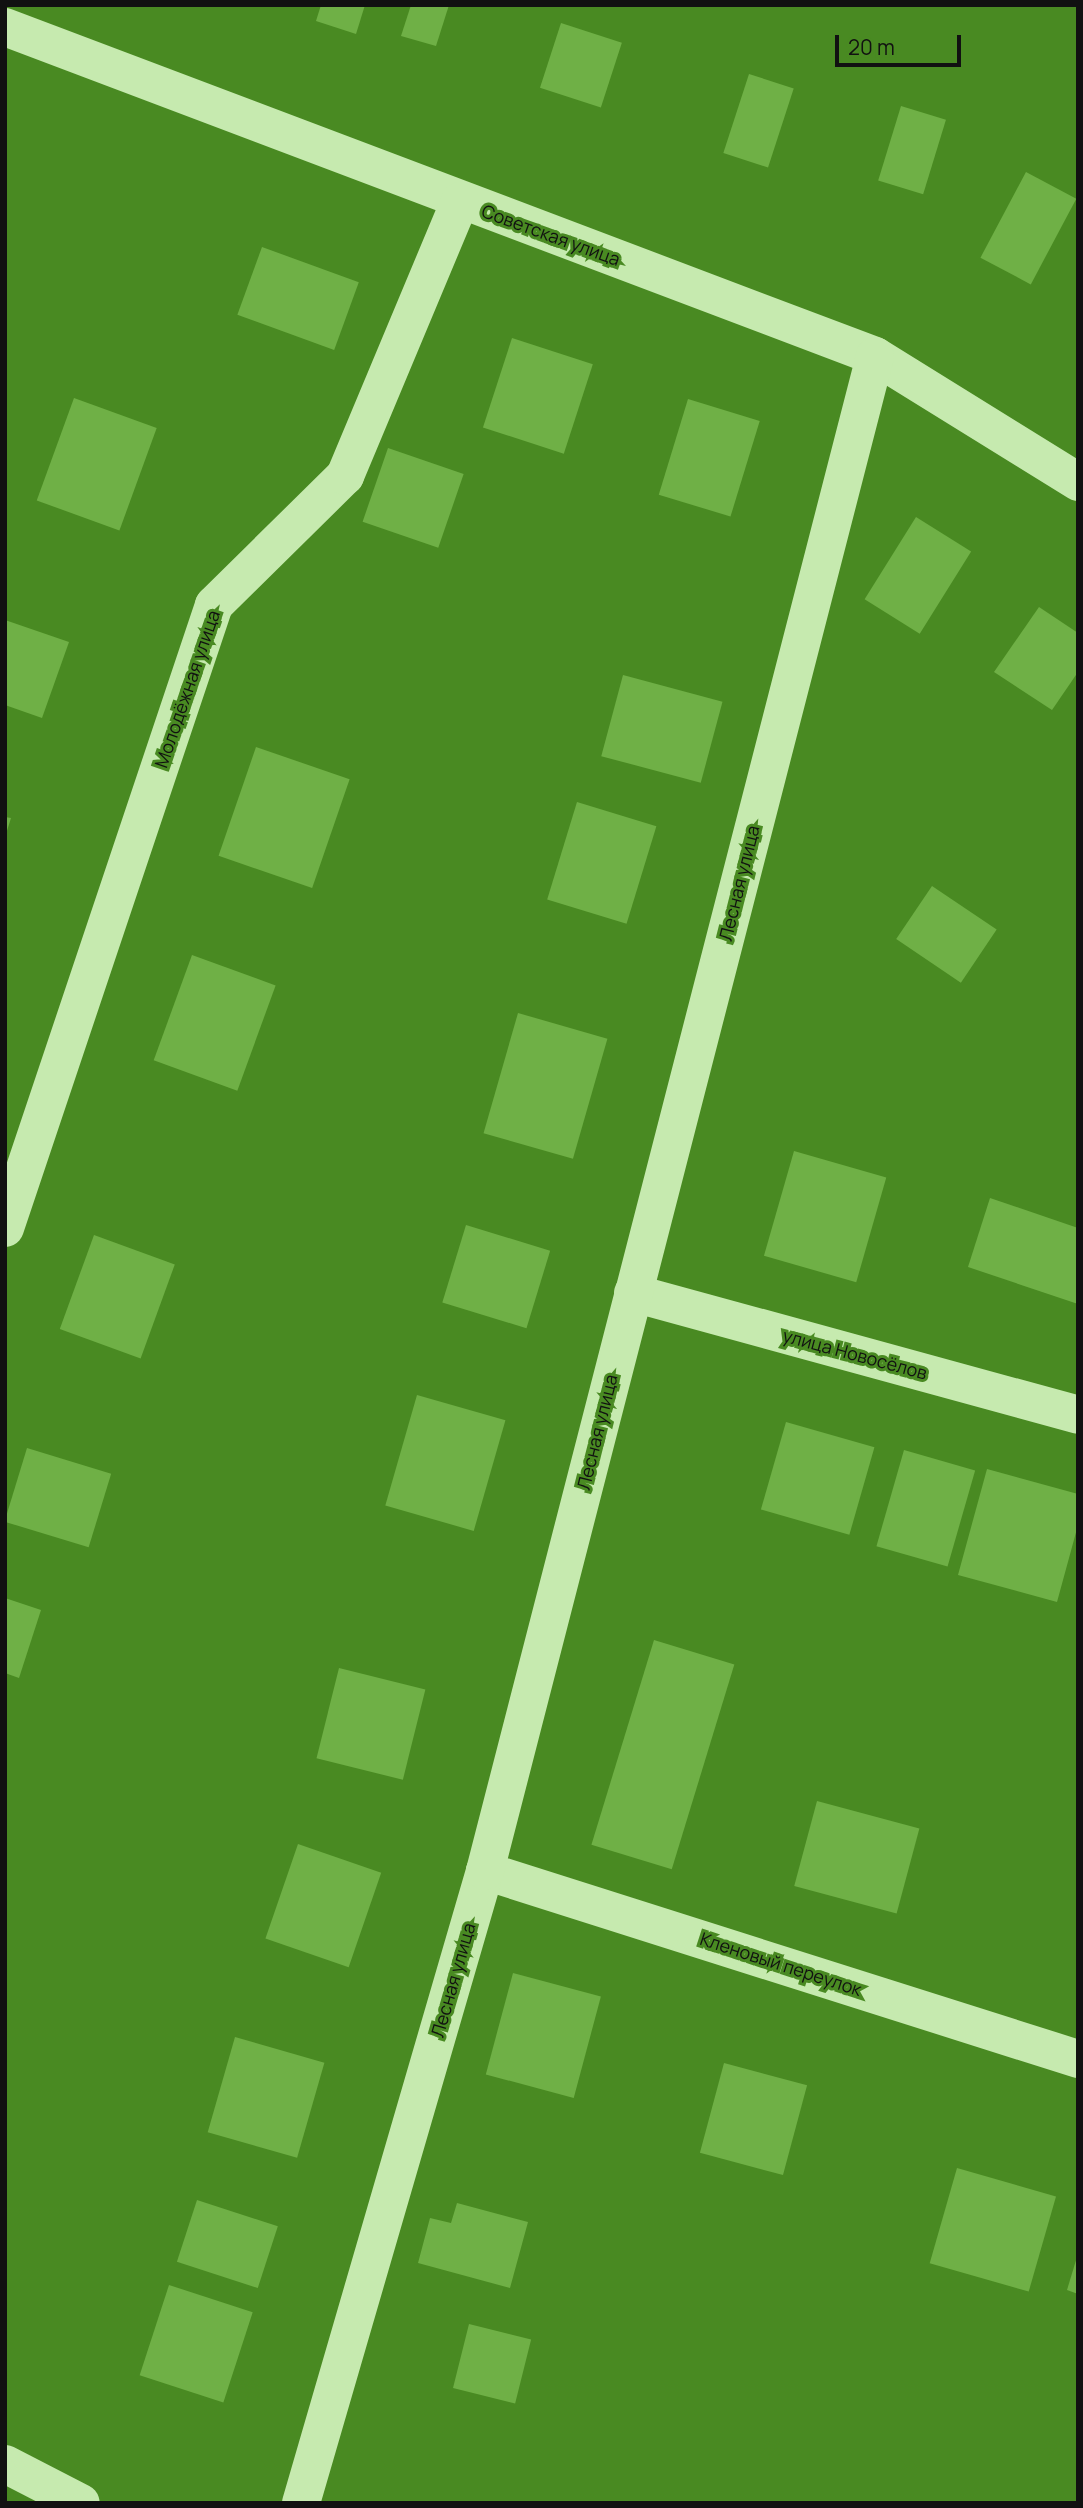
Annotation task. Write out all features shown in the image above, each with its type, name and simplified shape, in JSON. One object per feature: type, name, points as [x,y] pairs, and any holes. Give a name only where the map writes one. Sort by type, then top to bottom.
[{"type":"street","name":"Советская улица","points":[[5,27],[875,356],[1078,482]]},
{"type":"street","name":"Молодёжная улица","points":[[5,1228],[214,605],[345,475],[460,201]]},
{"type":"street","name":"Лесная улица","points":[[301,2503],[485,1871],[875,356]]},
{"type":"street","name":"улица Новосёлов","points":[[633,1293],[1078,1415]]},
{"type":"street","name":"Кленовый переулок","points":[[485,1871],[1078,2059]]},
{"type":"street","points":[[5,2464],[81,2503]]},
{"type":"building","points":[[321,5],[365,5],[356,34],[316,21]]},
{"type":"building","points":[[411,5],[449,5],[436,46],[401,36]]},
{"type":"building","points":[[561,23],[622,43],[601,107],[540,88]]},
{"type":"building","points":[[749,74],[794,89],[768,167],[723,153]]},
{"type":"building","points":[[901,106],[946,120],[923,194],[878,181]]},
{"type":"building","points":[[1026,172],[1076,199],[1031,284],[980,258]]},
{"type":"building","points":[[262,247],[359,282],[334,350],[237,315]]},
{"type":"building","points":[[512,338],[593,364],[564,454],[483,427]]},
{"type":"building","points":[[74,398],[157,428],[119,531],[37,500]]},
{"type":"building","points":[[688,399],[760,421],[730,517],[659,495]]},
{"type":"building","points":[[388,448],[464,474],[438,548],[363,522]]},
{"type":"building","points":[[916,517],[971,551],[920,634],[865,599]]},
{"type":"building","points":[[1039,607],[1078,633],[1078,672],[1052,710],[994,672]]},
{"type":"building","points":[[5,620],[69,642],[42,718],[5,705]]},
{"type":"building","points":[[623,675],[722,702],[701,783],[601,756]]},
{"type":"building","points":[[256,747],[350,779],[312,888],[219,856]]},
{"type":"building","points":[[577,802],[656,826],[627,924],[547,900]]},
{"type":"building","points":[[5,817],[11,818],[6,834],[5,834]]},
{"type":"building","points":[[932,886],[997,930],[961,983],[896,939]]},
{"type":"building","points":[[192,955],[276,985],[237,1091],[154,1060]]},
{"type":"building","points":[[518,1013],[607,1039],[573,1159],[484,1133]]},
{"type":"building","points":[[794,1151],[886,1177],[856,1282],[764,1256]]},
{"type":"building","points":[[990,1198],[1078,1228],[1078,1304],[968,1267]]},
{"type":"building","points":[[466,1225],[550,1251],[526,1328],[442,1302]]},
{"type":"building","points":[[94,1235],[175,1264],[141,1358],[60,1329]]},
{"type":"building","points":[[417,1395],[505,1420],[474,1531],[385,1506]]},
{"type":"building","points":[[786,1422],[874,1447],[849,1535],[761,1509]]},
{"type":"building","points":[[27,1448],[111,1474],[89,1547],[5,1522]]},
{"type":"building","points":[[904,1450],[975,1470],[948,1567],[876,1546]]},
{"type":"building","points":[[987,1469],[1078,1494],[1078,1525],[1057,1602],[958,1575]]},
{"type":"building","points":[[5,1598],[41,1610],[19,1678],[5,1673]]},
{"type":"building","points":[[654,1640],[734,1665],[672,1869],[591,1845]]},
{"type":"building","points":[[339,1668],[425,1690],[403,1780],[317,1758]]},
{"type":"building","points":[[817,1801],[919,1828],[897,1913],[794,1886]]},
{"type":"building","points":[[298,1844],[381,1873],[349,1967],[265,1939]]},
{"type":"building","points":[[513,1973],[601,1997],[574,2098],[486,2074]]},
{"type":"building","points":[[235,2037],[324,2063],[297,2158],[208,2132]]},
{"type":"building","points":[[724,2063],[807,2085],[783,2175],[700,2153]]},
{"type":"building","points":[[957,2168],[1056,2196],[1029,2292],[930,2263]]},
{"type":"building","points":[[197,2200],[278,2226],[258,2288],[177,2262]]},
{"type":"building","points":[[457,2203],[528,2222],[510,2288],[418,2263],[430,2218],[451,2223]]},
{"type":"building","points":[[1078,2257],[1078,2294],[1067,2290]]},
{"type":"building","points":[[169,2285],[253,2312],[223,2403],[140,2375]]},
{"type":"building","points":[[469,2324],[531,2339],[515,2404],[453,2388]]}]
